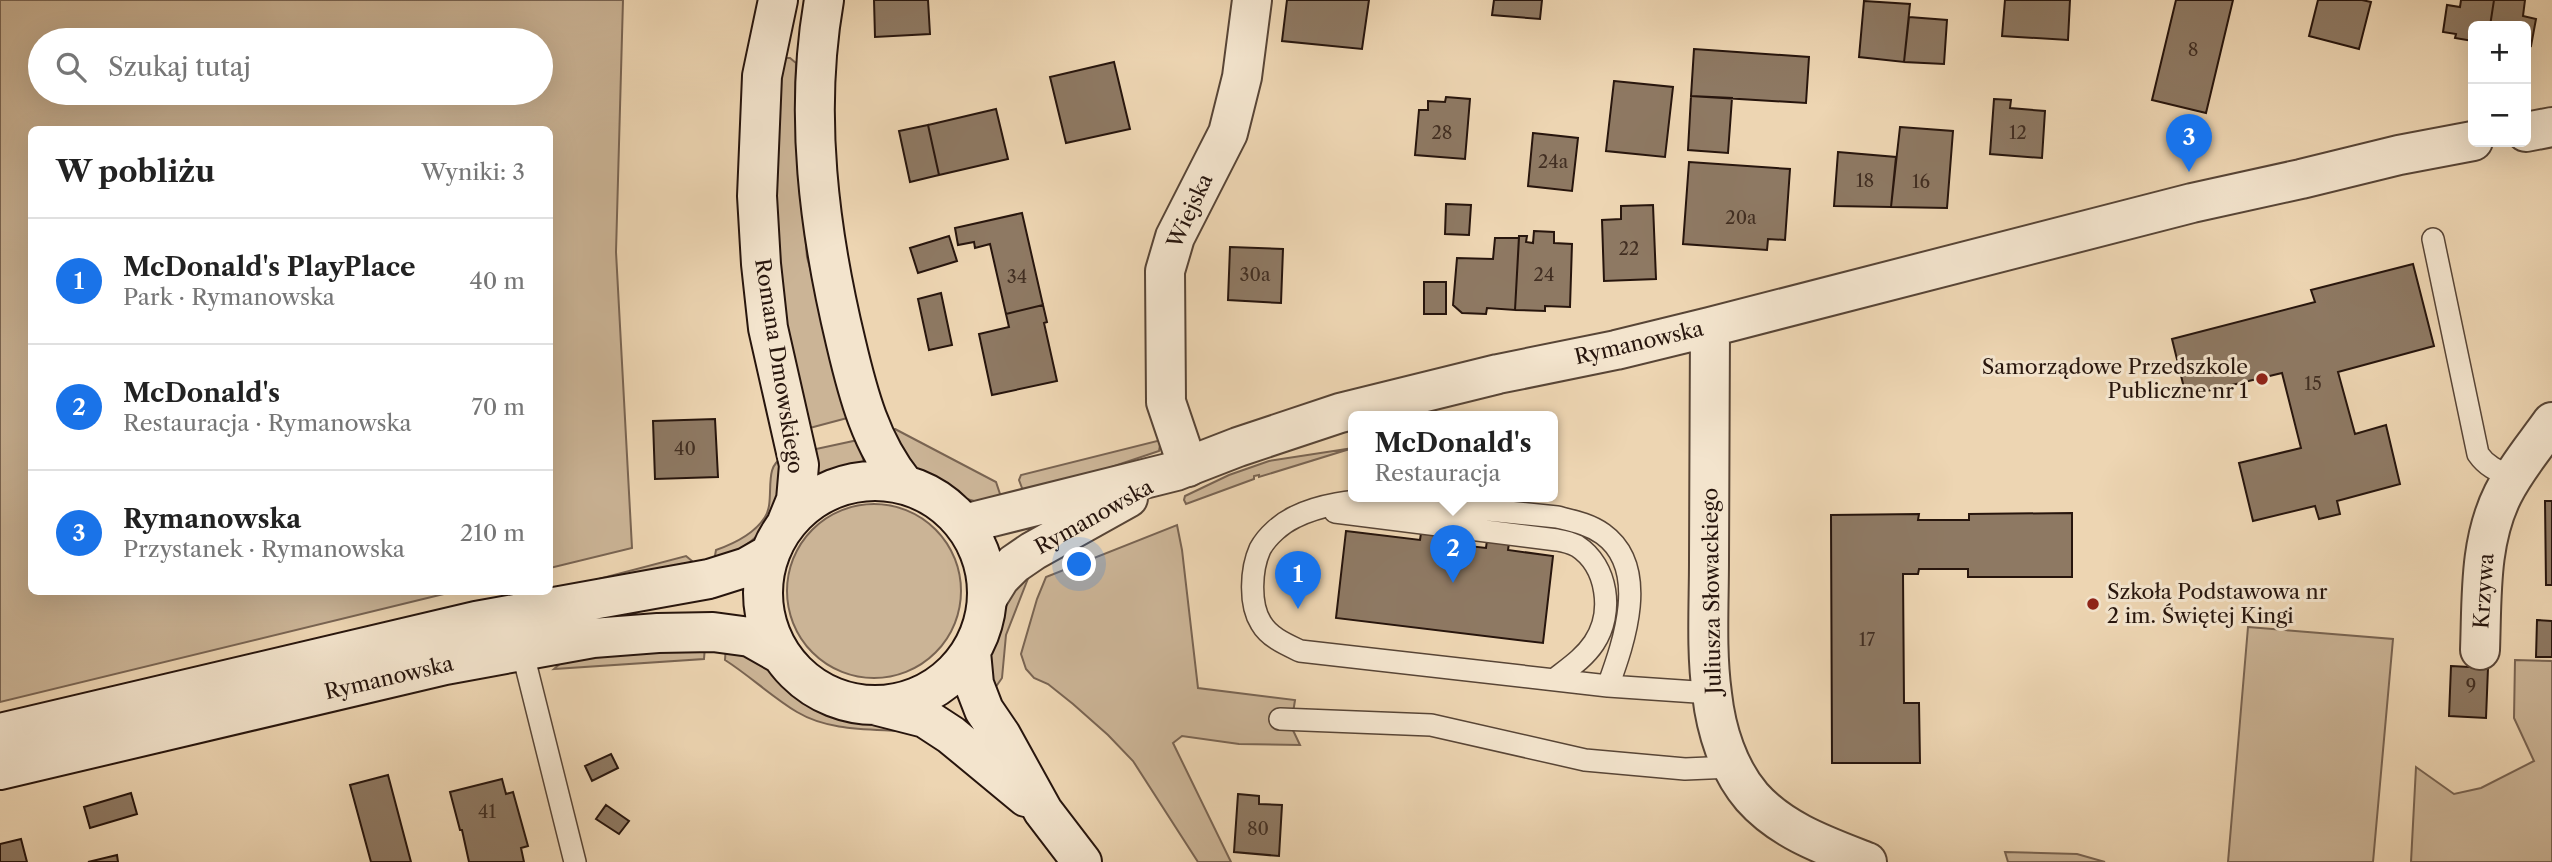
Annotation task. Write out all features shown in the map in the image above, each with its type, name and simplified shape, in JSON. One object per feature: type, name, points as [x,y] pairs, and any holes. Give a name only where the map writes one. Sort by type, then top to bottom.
[{"type":"main road","name":"Romana Dmowskiego","points":[[778,0],[762,76],[757,196],[768,328],[799,465],[796,500],[787,523]]},
{"type":"main road","points":[[824,0],[816,50],[815,143],[829,264],[853,371],[870,425],[888,464],[904,484]]},
{"type":"main road","name":"Wiejska","points":[[1182,469],[1166,402],[1165,271],[1175,237],[1228,133],[1242,77],[1252,0]]},
{"type":"main road","points":[[2531,131],[2552,127]]},
{"type":"main road","name":"Rymanowska","points":[[1352,411],[1498,374],[1616,350],[1710,327],[2192,203],[2399,155],[2468,142]]},
{"type":"main road","name":"Juliusza Słowackiego","points":[[1710,327],[1711,693],[1719,732],[1732,767],[1752,797],[1781,822],[1813,840],[1867,862]]},
{"type":"main road","name":"Rymanowska","points":[[964,524],[1182,469],[1288,429],[1348,412]]},
{"type":"main road","name":"Krzywa","points":[[2480,650],[2483,554],[2501,496],[2552,423]]},
{"type":"main road","name":"Rymanowska","points":[[987,599],[1000,578],[1033,551],[1182,469]]},
{"type":"main road","points":[[876,705],[904,702],[930,691],[953,674],[971,652],[982,627],[987,599],[985,572],[977,546],[964,524],[937,499],[904,484],[872,480],[840,486],[811,500],[779,534],[768,555],[763,582],[766,619],[780,654],[798,675],[821,692],[848,702],[876,705],[925,719],[951,734],[1043,811]]},
{"type":"main road","name":"Rymanowska","points":[[0,733],[476,621],[709,579],[747,567],[768,555]]},
{"type":"main road","name":"Rymanowska","points":[[0,770],[445,665],[593,638],[713,632],[750,637],[780,654]]},
{"type":"main road","points":[[971,652],[974,684],[984,710],[1043,811],[1082,862]]},
{"type":"lane","points":[[2433,239],[2474,443],[2485,463],[2512,477]]},
{"type":"lane","points":[[1349,502],[1295,517],[1275,531],[1260,550],[1253,578],[1254,603],[1261,623],[1279,641],[1300,651],[1608,686],[1711,693]]},
{"type":"lane","points":[[1410,502],[1557,517],[1581,523],[1602,533],[1617,547],[1626,565],[1629,594],[1628,624],[1608,686]]},
{"type":"lane","points":[[1317,509],[1557,540],[1575,545],[1589,555],[1600,573],[1605,593],[1604,616],[1596,640],[1584,656],[1555,679]]},
{"type":"lane","points":[[575,862],[522,650],[538,629],[578,603]]},
{"type":"lane","points":[[1280,719],[1431,725],[1585,760],[1685,769],[1732,767]]},
{"type":"shaded area","points":[[0,0],[623,0],[616,252],[632,548],[553,567],[553,126],[28,126],[28,595],[440,595],[0,702]]},
{"type":"shaded area","points":[[786,58],[796,63],[795,113],[807,257],[851,417],[806,429],[775,274],[774,124],[783,61]]},
{"type":"shaded area","points":[[895,429],[996,482],[1003,503],[978,502],[963,498],[911,466],[888,431]]},
{"type":"shaded area","points":[[858,440],[865,466],[836,472],[819,479],[816,449]]},
{"type":"shaded area","points":[[1161,440],[1159,451],[1025,496],[1019,480],[1021,475]]},
{"type":"shaded area","points":[[1348,449],[1259,477],[1254,476],[1254,479],[1186,504],[1184,500],[1185,496],[1229,475],[1269,461]]},
{"type":"shaded area","points":[[783,458],[777,502],[766,526],[751,541],[714,561],[716,550],[743,537],[765,517],[770,502],[773,468]]},
{"type":"shaded area","points":[[874,504],[907,511],[935,530],[954,558],[961,591],[954,624],[935,652],[907,671],[874,678],[841,671],[813,652],[794,624],[787,591],[794,558],[813,530],[841,511]]},
{"type":"shaded area","points":[[1177,525],[1198,688],[1295,700],[1291,726],[1300,745],[1239,744],[1182,736],[1173,743],[1231,862],[1198,862],[1133,761],[1073,704],[1048,684],[1034,678],[1026,669],[1021,654],[1046,577]]},
{"type":"shaded area","points":[[686,556],[693,565],[553,591]]},
{"type":"shaded area","points":[[1029,576],[1006,635],[1002,678],[995,688],[985,658],[987,640],[1001,603]]},
{"type":"shaded area","points":[[2248,627],[2393,639],[2373,862],[2228,862]]},
{"type":"shaded area","points":[[726,645],[764,662],[806,700],[822,709],[867,717],[899,731],[846,728],[809,718],[725,660]]},
{"type":"shaded area","points":[[705,646],[704,659],[554,669],[571,658]]},
{"type":"shaded area","points":[[2515,660],[2552,661],[2552,862],[2411,862],[2416,767],[2454,794],[2481,788],[2534,761],[2514,718]]},
{"type":"shaded area","points":[[2005,852],[2077,854],[2105,862],[2008,862]]},
{"type":"building","points":[[874,0],[928,0],[930,34],[875,37]]},
{"type":"building","points":[[1287,0],[1369,0],[1362,49],[1282,41]]},
{"type":"building","points":[[1494,0],[1542,0],[1540,19],[1492,15]]},
{"type":"building","points":[[2005,0],[2070,0],[2068,40],[2002,36]]},
{"type":"building","points":[[2176,0],[2233,0],[2206,113],[2152,100]]},
{"type":"building","points":[[2318,0],[2371,2],[2359,49],[2309,36]]},
{"type":"building","points":[[2461,0],[2494,0],[2491,21],[2468,21],[2468,40],[2455,38],[2456,34],[2443,32],[2447,5],[2460,7]]},
{"type":"building","points":[[2494,0],[2525,0],[2523,16],[2536,19],[2531,46],[2531,21],[2491,21]]},
{"type":"building","points":[[1864,1],[1910,4],[1904,62],[1859,57]]},
{"type":"building","points":[[1909,17],[1947,20],[1944,64],[1904,62]]},
{"type":"building","points":[[1694,49],[1809,57],[1806,103],[1691,96]]},
{"type":"building","points":[[1114,62],[1130,129],[1066,143],[1050,77]]},
{"type":"building","points":[[1614,81],[1673,87],[1665,157],[1606,151]]},
{"type":"building","points":[[1691,96],[1732,98],[1728,153],[1688,150]]},
{"type":"building","points":[[1446,97],[1470,99],[1465,159],[1415,155],[1419,110],[1428,110],[1428,101],[1445,102]]},
{"type":"building","points":[[1994,99],[2011,100],[2010,108],[2045,111],[2042,158],[1990,154]]},
{"type":"building","points":[[996,109],[1008,159],[939,175],[928,125]]},
{"type":"building","points":[[928,125],[939,175],[910,182],[899,131]]},
{"type":"building","points":[[1900,127],[1953,131],[1947,208],[1891,207]]},
{"type":"building","points":[[1533,133],[1578,138],[1572,191],[1528,186]]},
{"type":"building","points":[[1838,152],[1896,157],[1891,207],[1834,206]]},
{"type":"building","points":[[1689,162],[1790,169],[1785,240],[1768,239],[1767,250],[1683,244]]},
{"type":"building","points":[[1446,204],[1471,205],[1469,235],[1445,234]]},
{"type":"building","points":[[1653,205],[1656,279],[1604,281],[1602,220],[1621,219],[1621,206]]},
{"type":"building","points":[[1022,213],[1043,305],[1006,314],[990,244],[975,248],[974,242],[958,245],[955,228]]},
{"type":"building","points":[[1534,231],[1554,232],[1554,243],[1572,244],[1570,307],[1545,306],[1545,311],[1515,310],[1519,236],[1527,236],[1526,242],[1533,243]]},
{"type":"building","points":[[949,236],[957,261],[918,273],[910,248]]},
{"type":"building","points":[[1495,238],[1519,238],[1515,310],[1487,308],[1486,314],[1462,313],[1453,305],[1457,258],[1493,259]]},
{"type":"building","points":[[1230,247],[1283,249],[1281,303],[1228,300]]},
{"type":"building","points":[[2413,264],[2434,346],[2338,372],[2355,434],[2386,425],[2400,484],[2337,501],[2340,514],[2319,519],[2315,506],[2253,521],[2239,463],[2301,448],[2282,373],[2186,396],[2172,339],[2315,302],[2311,290]]},
{"type":"building","points":[[1424,282],[1446,282],[1446,314],[1424,314]]},
{"type":"building","points":[[941,293],[952,345],[929,350],[918,299]]},
{"type":"building","points":[[1043,305],[1047,322],[1044,323],[1057,381],[992,395],[979,334],[1009,327],[1006,314]]},
{"type":"building","points":[[715,419],[718,477],[655,479],[653,421]]},
{"type":"building","points":[[2545,501],[2552,501],[2552,585],[2546,585]]},
{"type":"building","points":[[2072,513],[2072,577],[1968,577],[1968,569],[1919,569],[1918,574],[1903,574],[1904,703],[1919,703],[1920,763],[1832,763],[1831,515],[1919,514],[1918,520],[1969,520],[1969,514]]},
{"type":"building","points":[[1346,531],[1420,540],[1421,533],[1442,535],[1442,543],[1486,548],[1487,540],[1509,543],[1508,550],[1553,556],[1543,643],[1336,618]]},
{"type":"building","points":[[2537,620],[2552,621],[2552,657],[2536,657]]},
{"type":"building","points":[[2451,666],[2488,668],[2486,718],[2449,716]]},
{"type":"building","points":[[611,754],[618,768],[592,781],[585,766]]},
{"type":"building","points":[[388,775],[411,862],[371,862],[350,785]]},
{"type":"building","points":[[502,779],[506,794],[513,792],[528,846],[521,848],[524,862],[469,862],[450,792]]},
{"type":"building","points":[[131,793],[137,814],[90,828],[84,807]]},
{"type":"building","points":[[1238,794],[1259,796],[1259,804],[1282,805],[1279,856],[1234,852]]},
{"type":"building","points":[[606,805],[629,821],[619,834],[596,819]]},
{"type":"building","points":[[21,839],[27,862],[0,862],[0,844]]},
{"type":"building","points":[[117,855],[118,862],[88,862]]},
{"type":"place","name":"Rymanowska","points":[[2189,172]]},
{"type":"place","name":"Samorządowe Przedszkole Publiczne nr 1","points":[[2262,379]]},
{"type":"place","name":"McDonald's","points":[[1453,583]]},
{"type":"place","name":"Szkoła Podstawowa nr 2 im. Świętej Kingi","points":[[2093,604]]},
{"type":"place","name":"McDonald's PlayPlace","points":[[1298,609]]}]
